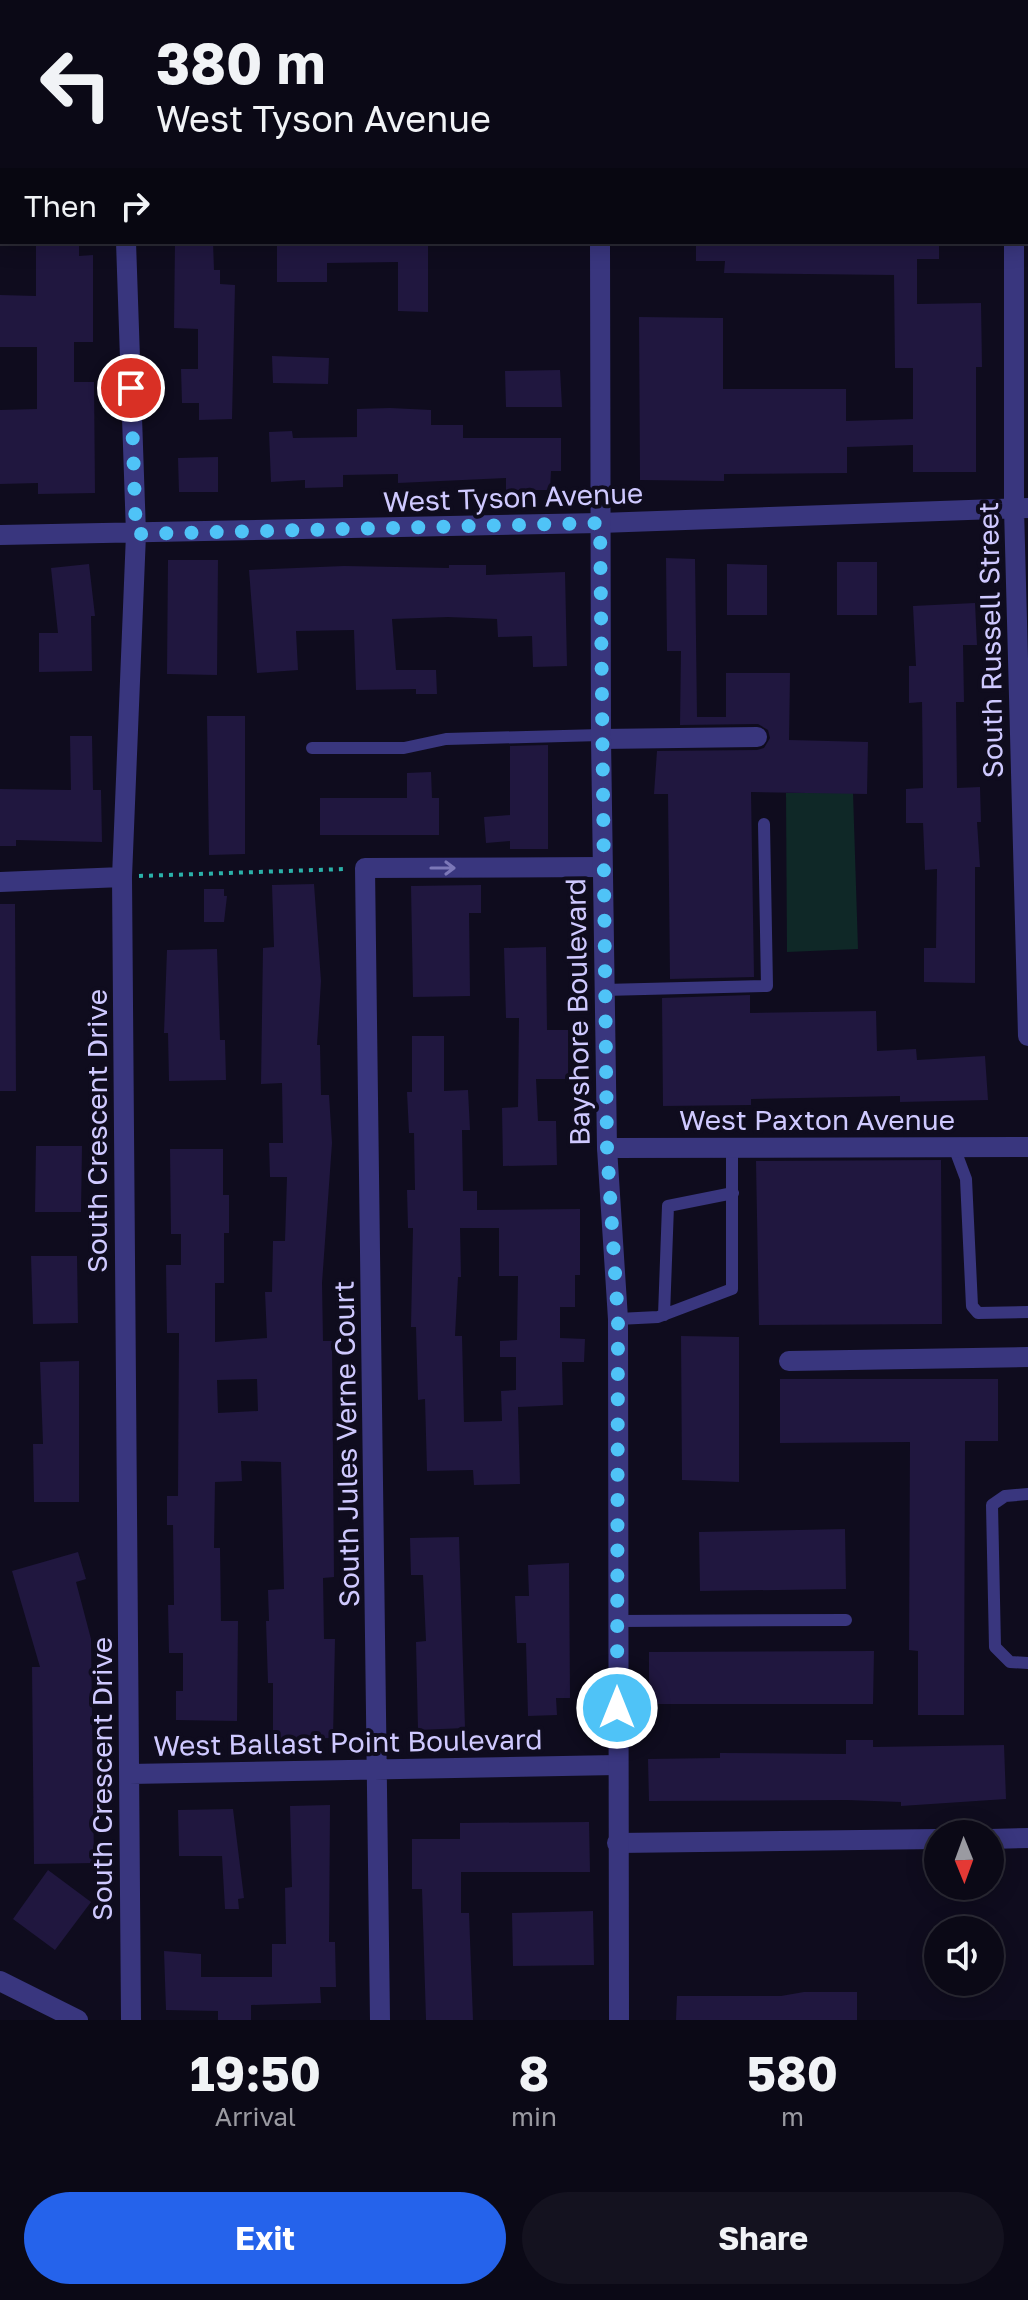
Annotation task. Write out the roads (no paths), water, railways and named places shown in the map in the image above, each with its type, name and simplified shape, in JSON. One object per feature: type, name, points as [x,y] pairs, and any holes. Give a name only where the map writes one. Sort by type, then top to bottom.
[{"type":"street","name":"South Crescent Drive","points":[[126,244],[136,534],[122,877],[131,2020]]},
{"type":"street","name":"Bayshore Boulevard","points":[[600,244],[604,990],[607,1148],[618,1319],[619,2020]]},
{"type":"street","name":"South Russell Street","points":[[1014,244],[1028,1036]]},
{"type":"street","name":"West Tyson Avenue","points":[[0,535],[600,523],[1021,508]]},
{"type":"street","points":[[601,737],[757,737]]},
{"type":"street","name":"South Jules Verne Court","points":[[380,2020],[365,868],[602,867]]},
{"type":"street","points":[[0,882],[122,877]]},
{"type":"street","name":"West Paxton Avenue","points":[[607,1148],[1028,1147]]},
{"type":"street","points":[[789,1361],[1028,1357]]},
{"type":"street","name":"West Ballast Point Boulevard","points":[[129,1774],[617,1765]]},
{"type":"street","points":[[1004,1839],[1028,1838]]},
{"type":"street","points":[[617,1843],[924,1839]]},
{"type":"street","points":[[0,1981],[78,2020]]},
{"type":"lane","points":[[312,748],[404,748],[446,739],[601,737]]},
{"type":"lane","points":[[604,990],[767,986],[764,824]]},
{"type":"lane","points":[[618,1319],[664,1315],[732,1289],[732,1147]]},
{"type":"lane","points":[[954,1147],[966,1179],[972,1306],[978,1313],[1028,1312]]},
{"type":"lane","points":[[664,1315],[668,1206],[733,1193]]},
{"type":"lane","points":[[1028,1494],[1005,1496],[992,1505],[995,1647],[1010,1662],[1028,1663]]},
{"type":"lane","points":[[617,1621],[846,1620]]}]
